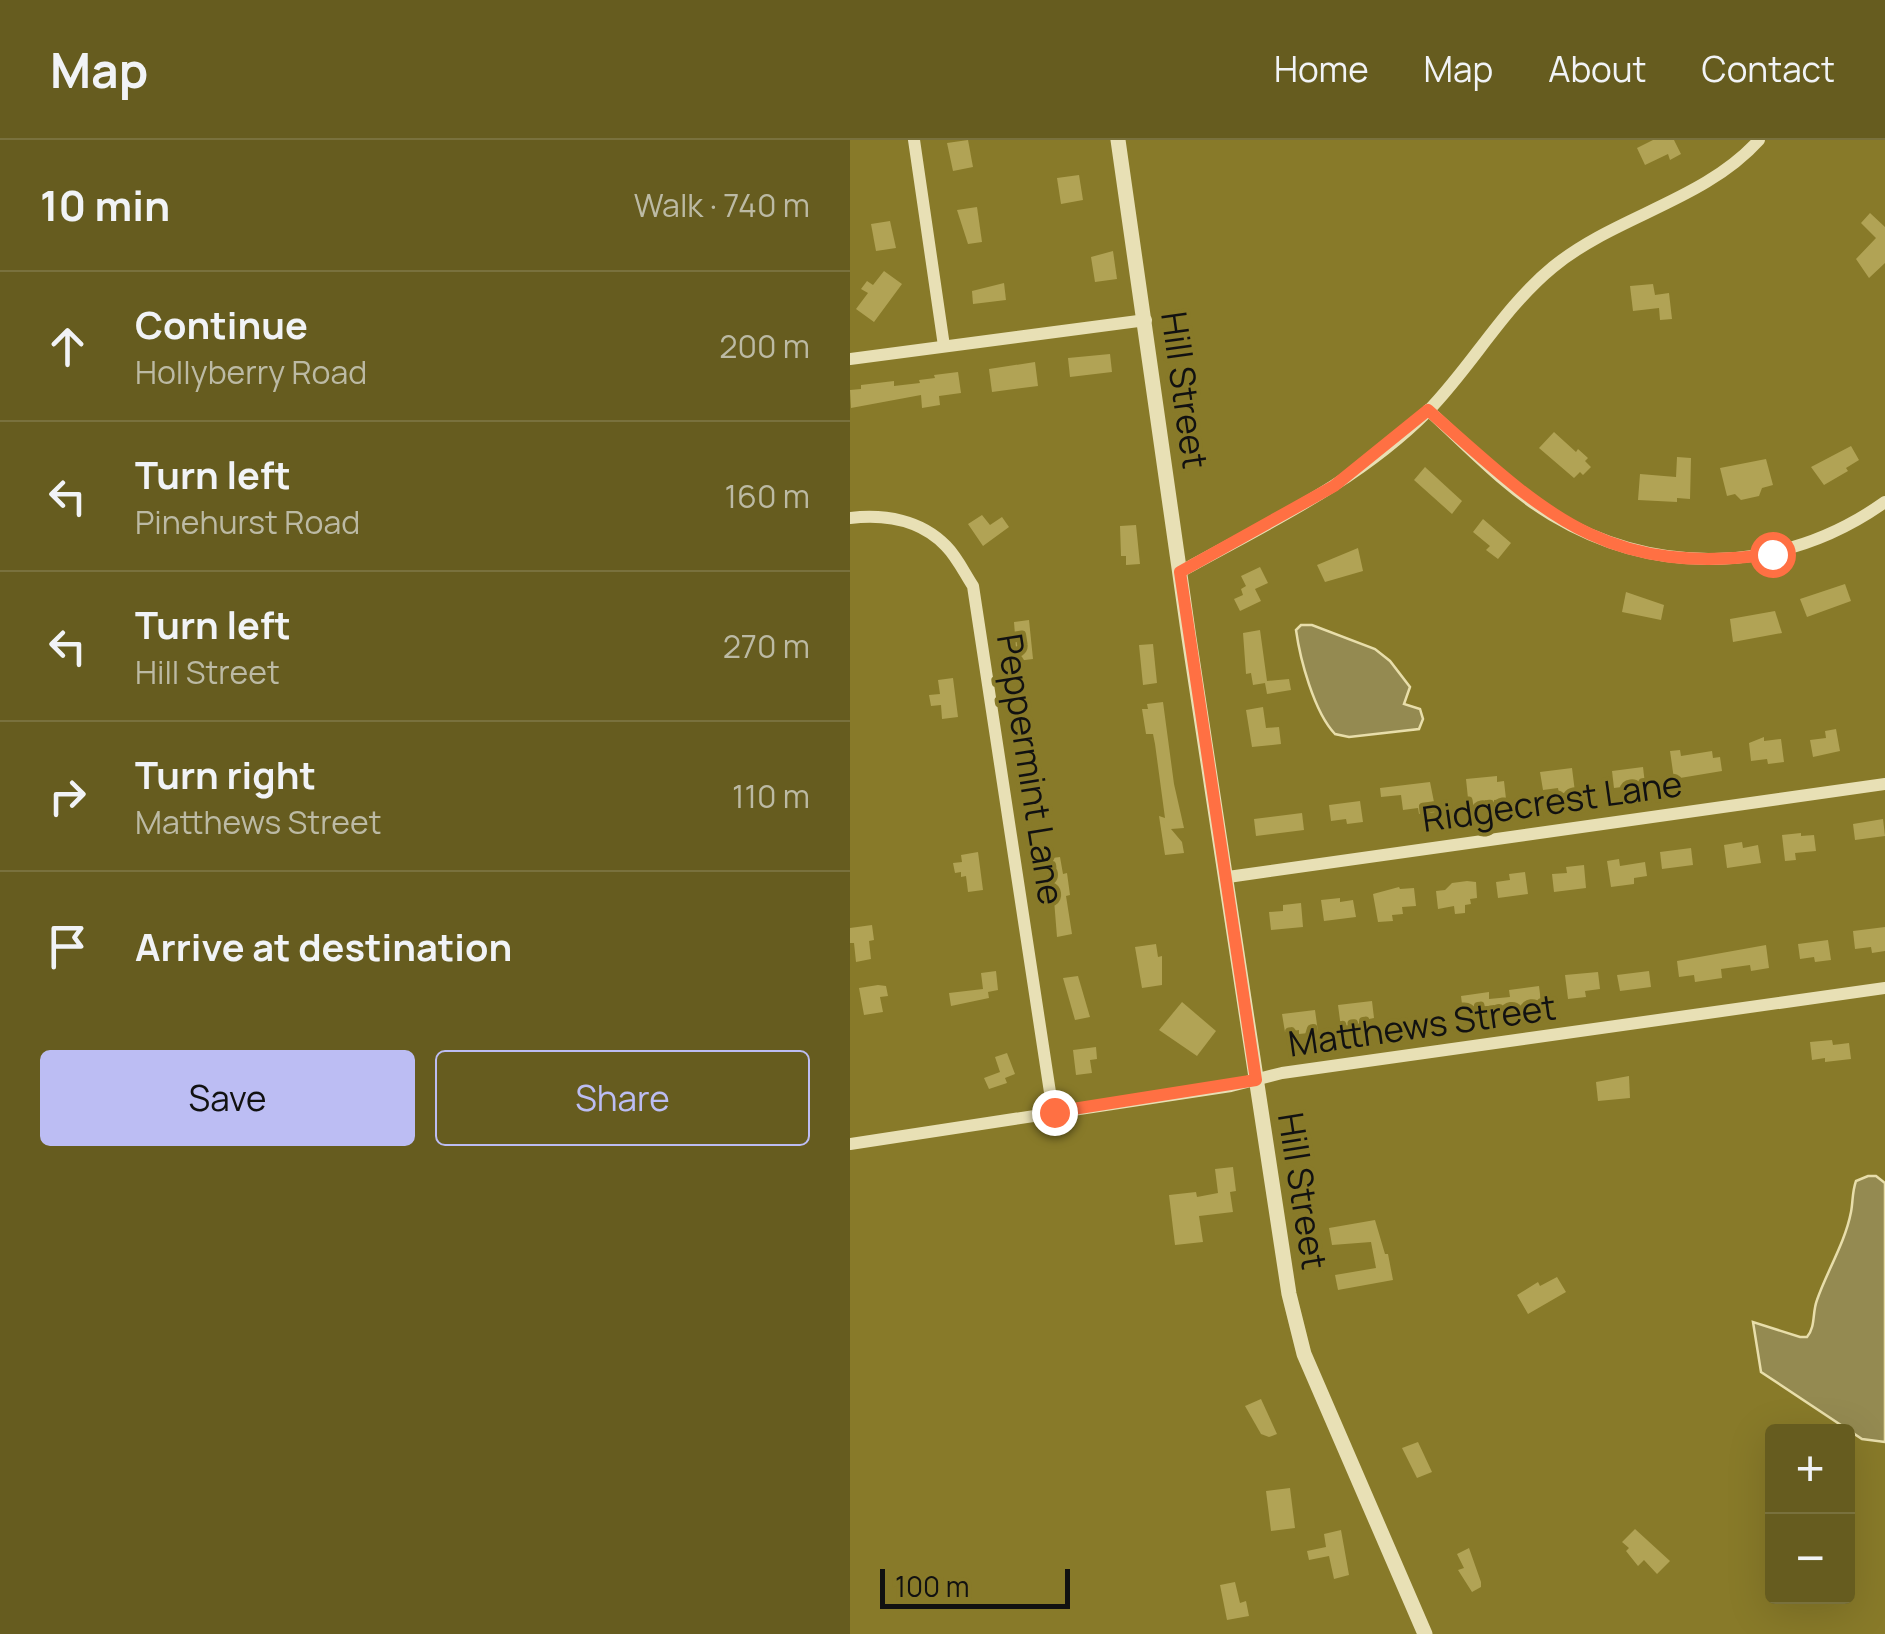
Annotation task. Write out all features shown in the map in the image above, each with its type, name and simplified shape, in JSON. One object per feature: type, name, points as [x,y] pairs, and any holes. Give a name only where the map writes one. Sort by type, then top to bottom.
[{"type":"street","points":[[914,140],[944,346]]},
{"type":"street","name":"Hill Street","points":[[1118,140],[1289,1294],[1304,1354],[1425,1634]]},
{"type":"street","points":[[1180,572],[1344,480],[1428,410],[1519,300],[1552,268],[1594,236],[1710,179],[1758,140]]},
{"type":"street","points":[[850,359],[1146,320]]},
{"type":"street","points":[[1428,410],[1548,513],[1592,537],[1641,553],[1702,560],[1772,554],[1854,524],[1885,502]]},
{"type":"street","name":"Peppermint Lane","points":[[850,518],[906,520],[946,546],[973,586],[1054,1112]]},
{"type":"street","name":"Ridgecrest Lane","points":[[1228,877],[1885,784]]},
{"type":"street","name":"Matthews Street","points":[[850,1144],[1282,1073],[1885,988]]},
{"type":"shaded area","points":[[1301,625],[1312,625],[1375,649],[1390,661],[1410,687],[1404,704],[1420,709],[1423,719],[1419,729],[1349,737],[1335,734],[1309,685],[1296,630]]},
{"type":"shaded area","points":[[1876,1176],[1885,1183],[1885,1442],[1862,1439],[1855,1434],[1855,1424],[1839,1424],[1761,1372],[1753,1322],[1807,1337],[1817,1300],[1848,1223],[1856,1181]]},
{"type":"building","points":[[968,140],[973,167],[953,171],[947,143]]},
{"type":"building","points":[[1653,140],[1674,140],[1681,154],[1670,160],[1668,154],[1645,165],[1637,148]]},
{"type":"building","points":[[1079,175],[1083,200],[1061,204],[1057,178]]},
{"type":"building","points":[[977,207],[982,242],[968,244],[957,210]]},
{"type":"building","points":[[1870,213],[1885,227],[1885,263],[1869,278],[1856,259],[1876,238],[1861,223]]},
{"type":"building","points":[[890,221],[896,248],[876,251],[871,224]]},
{"type":"building","points":[[1113,251],[1117,279],[1095,282],[1091,257]]},
{"type":"building","points":[[884,271],[902,284],[874,322],[856,309],[868,293],[861,289],[867,281],[873,285]]},
{"type":"building","points":[[1004,283],[1006,300],[973,304],[972,291]]},
{"type":"building","points":[[1653,284],[1655,295],[1669,293],[1672,319],[1660,320],[1659,308],[1633,311],[1630,286]]},
{"type":"building","points":[[1110,354],[1112,372],[1070,377],[1068,358]]},
{"type":"building","points":[[1035,362],[1038,386],[992,392],[989,369]]},
{"type":"building","points":[[958,372],[961,393],[939,396],[940,405],[922,408],[921,395],[851,408],[850,390],[861,389],[861,385],[920,383],[919,380],[935,378],[934,375]]},
{"type":"building","points":[[1554,432],[1588,458],[1585,461],[1591,467],[1583,475],[1580,472],[1574,478],[1539,448]]},
{"type":"building","points":[[1851,446],[1859,460],[1824,485],[1811,467]]},
{"type":"building","points":[[1677,457],[1691,458],[1690,499],[1638,500],[1640,474],[1676,477]]},
{"type":"building","points":[[1766,459],[1773,485],[1762,488],[1759,496],[1741,500],[1735,494],[1727,496],[1720,468]]},
{"type":"building","points":[[1425,467],[1462,501],[1452,514],[1414,480]]},
{"type":"building","points":[[982,515],[990,525],[1002,517],[1009,527],[983,546],[968,524]]},
{"type":"building","points":[[1483,519],[1511,543],[1498,559],[1473,532]]},
{"type":"building","points":[[1136,525],[1140,564],[1126,565],[1126,556],[1121,556],[1120,526]]},
{"type":"building","points":[[1358,548],[1363,571],[1325,582],[1317,565]]},
{"type":"building","points":[[1260,567],[1268,583],[1255,589],[1261,601],[1240,611],[1234,599],[1243,595],[1241,589],[1246,586],[1241,576]]},
{"type":"building","points":[[1845,584],[1851,601],[1807,617],[1800,599]]},
{"type":"building","points":[[1626,592],[1664,605],[1661,620],[1622,612]]},
{"type":"building","points":[[1775,611],[1782,633],[1733,642],[1730,619]]},
{"type":"building","points":[[1029,620],[1033,659],[1017,661],[1014,622]]},
{"type":"building","points":[[1260,630],[1267,681],[1289,679],[1291,690],[1267,694],[1265,683],[1253,685],[1251,673],[1246,674],[1243,633]]},
{"type":"building","points":[[1153,644],[1157,683],[1143,685],[1139,645]]},
{"type":"building","points":[[953,678],[958,717],[942,719],[941,705],[931,706],[929,695],[940,694],[938,680]]},
{"type":"building","points":[[1163,702],[1184,828],[1171,829],[1182,842],[1184,853],[1165,855],[1159,816],[1165,818],[1155,744],[1153,734],[1146,734],[1142,709],[1148,709],[1147,704]]},
{"type":"building","points":[[1263,707],[1266,728],[1279,727],[1281,744],[1252,747],[1246,710]]},
{"type":"building","points":[[1836,729],[1840,751],[1813,757],[1810,740],[1826,738],[1825,731]]},
{"type":"building","points":[[1764,737],[1764,741],[1781,739],[1784,762],[1751,761],[1749,743]]},
{"type":"building","points":[[1680,750],[1681,756],[1712,751],[1713,758],[1720,757],[1722,771],[1674,779],[1670,751]]},
{"type":"building","points":[[1643,767],[1645,784],[1614,788],[1612,771]]},
{"type":"building","points":[[1572,768],[1575,792],[1543,790],[1540,772]]},
{"type":"building","points":[[1497,776],[1497,782],[1504,781],[1506,799],[1469,808],[1466,779]]},
{"type":"building","points":[[1430,782],[1436,812],[1419,814],[1418,808],[1403,810],[1401,795],[1381,797],[1380,788]]},
{"type":"building","points":[[1360,801],[1363,822],[1331,821],[1329,805]]},
{"type":"building","points":[[1302,813],[1304,830],[1256,836],[1254,819]]},
{"type":"building","points":[[1883,819],[1885,836],[1855,840],[1853,824]]},
{"type":"building","points":[[1782,835],[1814,835],[1816,851],[1795,853],[1796,860],[1785,861]]},
{"type":"building","points":[[1742,842],[1743,848],[1758,845],[1761,863],[1727,868],[1724,845]]},
{"type":"building","points":[[1691,848],[1693,865],[1662,869],[1660,852]]},
{"type":"building","points":[[978,852],[983,890],[968,892],[966,876],[955,873],[953,863],[962,862],[961,855]]},
{"type":"building","points":[[1060,857],[1063,874],[1067,873],[1072,934],[1057,937],[1052,875],[1048,876],[1045,859]]},
{"type":"building","points":[[1619,859],[1620,866],[1645,862],[1647,876],[1634,878],[1634,884],[1611,887],[1607,861]]},
{"type":"building","points":[[1584,865],[1586,888],[1554,892],[1552,874],[1567,873],[1566,867]]},
{"type":"building","points":[[1525,872],[1528,894],[1498,898],[1496,882],[1510,880],[1509,874]]},
{"type":"building","points":[[1476,882],[1477,898],[1465,905],[1465,913],[1455,914],[1454,906],[1438,909],[1436,891]]},
{"type":"building","points":[[1399,887],[1414,888],[1416,906],[1402,907],[1403,914],[1392,915],[1393,921],[1378,922],[1373,894]]},
{"type":"building","points":[[1340,898],[1340,902],[1353,900],[1356,917],[1324,921],[1321,900]]},
{"type":"building","points":[[1301,903],[1303,927],[1271,930],[1269,912]]},
{"type":"building","points":[[872,925],[871,959],[856,962],[850,928]]},
{"type":"building","points":[[1885,927],[1885,951],[1872,953],[1871,947],[1855,949],[1853,931]]},
{"type":"building","points":[[1828,940],[1831,960],[1800,959],[1798,944]]},
{"type":"building","points":[[1156,944],[1158,957],[1162,956],[1162,985],[1142,988],[1135,947]]},
{"type":"building","points":[[1766,945],[1769,968],[1751,971],[1750,965],[1721,969],[1722,978],[1695,982],[1694,975],[1679,977],[1677,961]]},
{"type":"building","points":[[996,971],[998,990],[988,992],[989,998],[951,1006],[949,993],[983,989],[981,973]]},
{"type":"building","points":[[1649,971],[1651,987],[1620,991],[1617,975]]},
{"type":"building","points":[[1598,972],[1600,989],[1585,991],[1586,997],[1568,999],[1565,975]]},
{"type":"building","points":[[1078,976],[1090,1017],[1075,1020],[1063,978]]},
{"type":"building","points":[[886,986],[888,996],[880,997],[883,1012],[864,1015],[859,988]]},
{"type":"building","points":[[1539,986],[1541,1002],[1463,1012],[1461,996],[1489,992],[1489,999],[1510,997],[1509,990]]},
{"type":"building","points":[[1372,1001],[1374,1018],[1359,1021],[1359,1026],[1341,1028],[1338,1005]]},
{"type":"building","points":[[1182,1002],[1216,1031],[1197,1056],[1159,1030]]},
{"type":"building","points":[[1315,1010],[1318,1032],[1285,1032],[1282,1014]]},
{"type":"building","points":[[1832,1040],[1833,1045],[1849,1043],[1851,1059],[1812,1060],[1810,1042]]},
{"type":"building","points":[[1096,1047],[1097,1059],[1090,1060],[1092,1073],[1076,1075],[1073,1050]]},
{"type":"building","points":[[1007,1053],[1015,1074],[1005,1078],[1007,1083],[989,1089],[984,1078],[1000,1072],[995,1057]]},
{"type":"building","points":[[1629,1076],[1630,1098],[1598,1101],[1596,1082]]},
{"type":"building","points":[[1233,1167],[1233,1212],[1199,1216],[1203,1242],[1175,1245],[1169,1195],[1196,1192],[1197,1197],[1218,1193],[1215,1169]]},
{"type":"building","points":[[1375,1220],[1393,1280],[1338,1290],[1335,1275],[1376,1268],[1371,1242],[1332,1245],[1329,1228]]},
{"type":"building","points":[[1557,1277],[1566,1292],[1528,1314],[1517,1295],[1538,1282],[1540,1286]]},
{"type":"building","points":[[1261,1399],[1277,1434],[1269,1437],[1261,1434],[1245,1406]]},
{"type":"building","points":[[1418,1442],[1432,1472],[1417,1478],[1402,1448]]},
{"type":"building","points":[[1290,1488],[1295,1528],[1271,1531],[1266,1491]]},
{"type":"building","points":[[1635,1529],[1670,1561],[1657,1574],[1644,1560],[1638,1566],[1626,1551],[1629,1548],[1622,1542]]},
{"type":"building","points":[[1341,1530],[1349,1575],[1334,1579],[1329,1556],[1309,1560],[1307,1551],[1326,1547],[1324,1534]]},
{"type":"building","points":[[1469,1548],[1481,1582],[1481,1587],[1472,1592],[1458,1570],[1464,1568],[1457,1554]]},
{"type":"building","points":[[1235,1582],[1240,1603],[1246,1601],[1249,1616],[1227,1620],[1220,1585]]},
{"type":"route","points":[[1054,1112],[1256,1080],[1180,572],[1353,474],[1428,410],[1548,513],[1592,537],[1641,553],[1702,560],[1772,554]]}]
